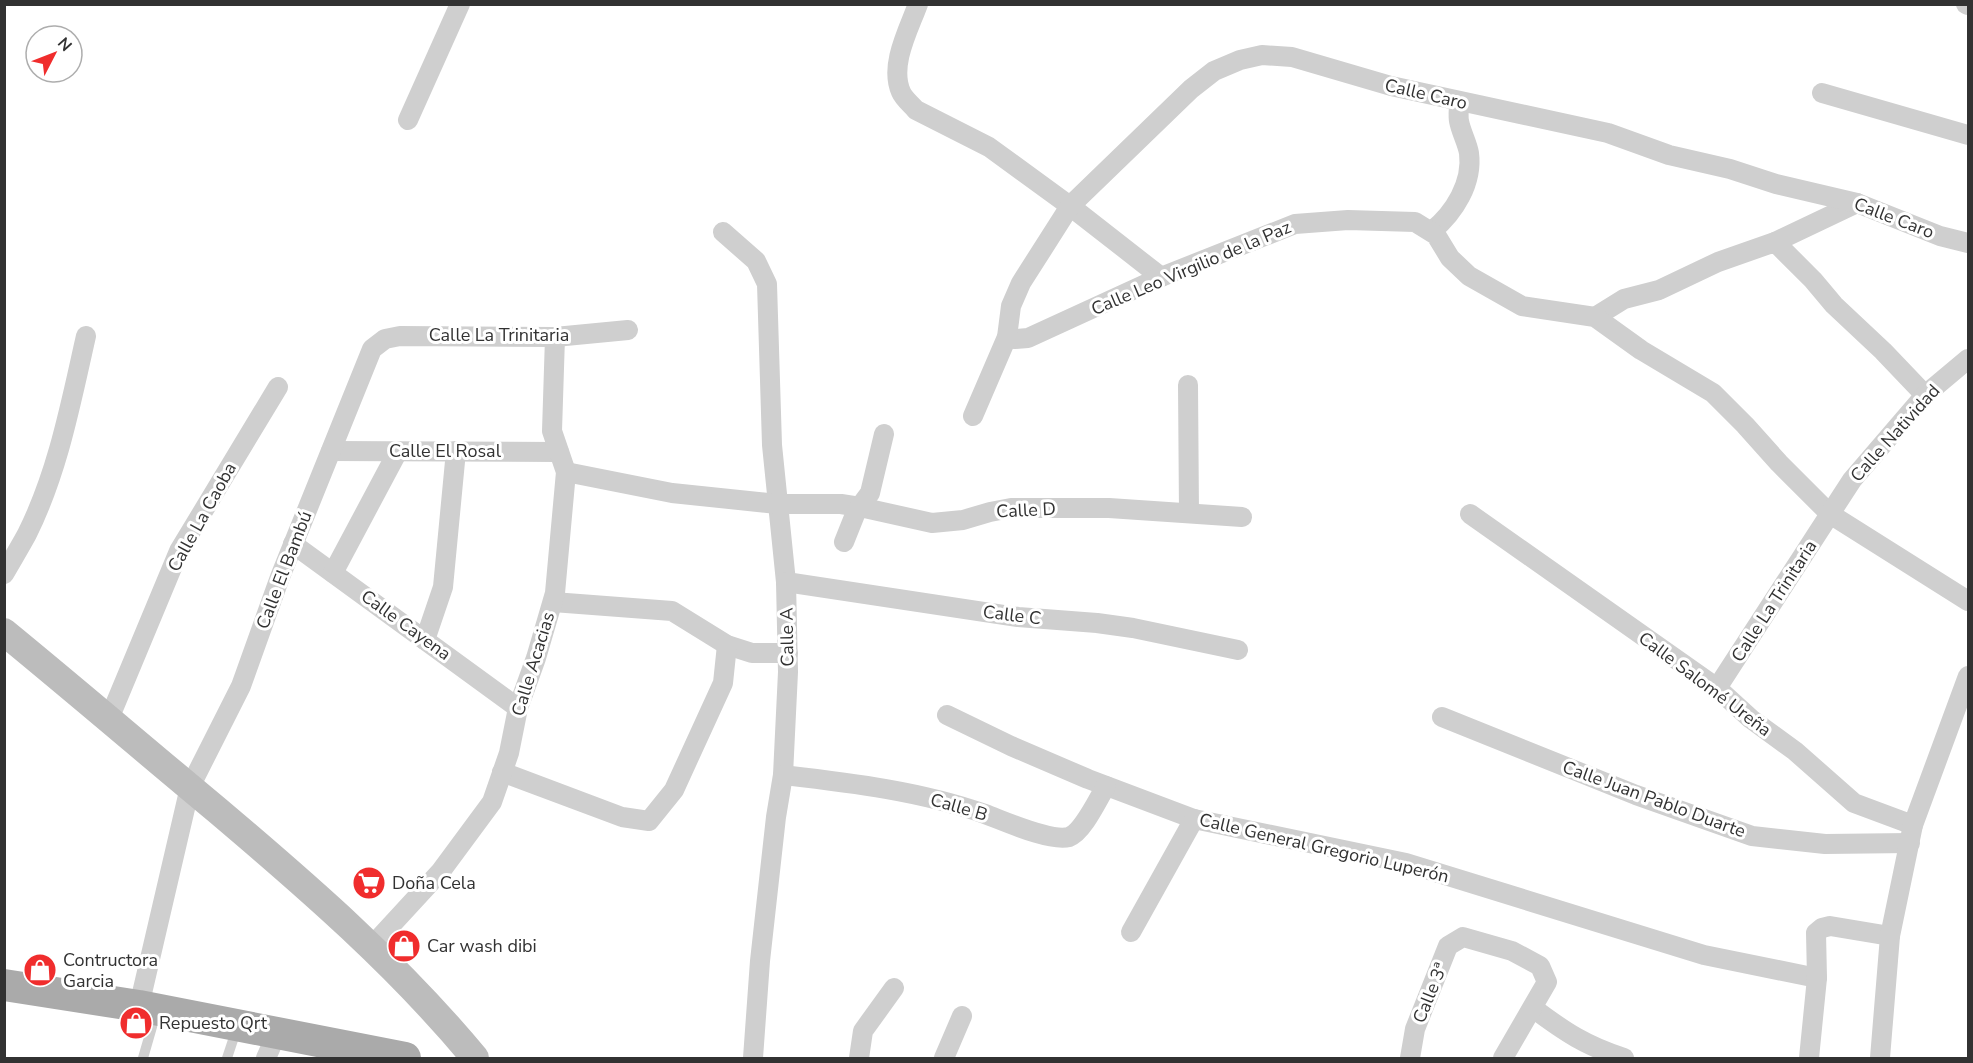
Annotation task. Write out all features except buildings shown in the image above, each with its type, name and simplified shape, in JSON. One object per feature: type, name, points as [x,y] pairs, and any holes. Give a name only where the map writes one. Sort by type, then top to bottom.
[{"type":"main road","points":[[4,632],[285,868],[371,947],[451,1029],[475,1059]]},
{"type":"main road","points":[[4,985],[148,1008],[238,1026],[271,1046],[405,1059]]},
{"type":"street","points":[[408,120],[460,4]]},
{"type":"street","points":[[918,4],[897,66],[898,82],[903,95],[916,110],[989,147],[1161,277]]},
{"type":"street","name":"Calle Caro","points":[[973,416],[1006,337],[1011,306],[1021,283],[1070,206],[1191,89],[1214,71],[1240,60],[1262,55],[1292,57],[1391,86],[1608,133],[1669,155],[1857,203],[1940,236],[1968,243]]},
{"type":"street","points":[[1822,93],[1968,131]]},
{"type":"street","points":[[1459,102],[1458,120],[1467,142],[1469,156],[1467,172],[1453,210],[1432,231],[1450,258],[1469,276],[1522,306],[1595,317],[1641,350],[1713,393],[1779,464],[1830,514],[1968,601]]},
{"type":"street","points":[[1595,317],[1624,299],[1659,290],[1718,262],[1775,242],[1857,203]]},
{"type":"street","name":"Calle Leo Virgilio de la Paz","points":[[1006,337],[1028,338],[1161,277],[1299,223],[1347,220],[1411,221],[1432,231]]},
{"type":"street","name":"Calle A","points":[[723,232],[756,261],[767,284],[772,445],[786,582],[788,653],[783,775],[776,817],[760,962],[753,1059]]},
{"type":"street","points":[[1775,242],[1834,305],[1925,395]]},
{"type":"street","name":"Calle La Trinitaria","points":[[372,350],[385,339],[400,336],[555,337],[628,330]]},
{"type":"street","points":[[4,574],[28,532],[51,474],[70,410],[86,336]]},
{"type":"street","name":"Calle Acacias","points":[[371,947],[441,871],[492,802],[509,753],[518,708],[553,602],[559,560],[566,472],[552,431],[555,337]]},
{"type":"street","name":"Calle El Bambú","points":[[148,1008],[190,787],[241,686],[293,544],[372,350]]},
{"type":"street","name":"Calle Natividad","points":[[1830,514],[1852,480],[1925,395],[1968,359]]},
{"type":"street","points":[[1188,385],[1189,513]]},
{"type":"street","name":"Calle La Caoba","points":[[109,719],[179,551],[278,387]]},
{"type":"street","points":[[844,542],[856,512],[870,493],[884,434]]},
{"type":"street","name":"Calle El Rosal","points":[[331,451],[559,452]]},
{"type":"street","points":[[333,573],[398,451]]},
{"type":"street","points":[[425,640],[443,587],[456,452]]},
{"type":"street","name":"Calle D","points":[[566,472],[672,493],[777,504],[841,504],[922,522],[945,523],[1011,508],[1109,508],[1242,517]]},
{"type":"street","name":"Calle Salomé Ureña","points":[[1470,514],[1717,688],[1854,802],[1912,834]]},
{"type":"street","name":"Calle La Trinitaria","points":[[1717,688],[1830,514]]},
{"type":"street","name":"Calle Cayena","points":[[293,544],[518,708]]},
{"type":"street","name":"Calle C","points":[[786,582],[1018,616],[1133,628],[1238,650]]},
{"type":"street","points":[[553,602],[672,611],[727,645],[752,653],[788,653]]},
{"type":"street","points":[[502,772],[622,817],[649,821],[674,790],[723,683],[727,645]]},
{"type":"street","points":[[1880,1059],[1890,936],[1912,834],[1968,676]]},
{"type":"street","name":"Calle General Gregorio Luperón","points":[[947,715],[1011,746],[1106,786],[1194,819],[1406,863],[1704,955],[1817,978]]},
{"type":"street","name":"Calle Juan Pablo Duarte","points":[[1442,717],[1636,795],[1752,836],[1825,844],[1912,834]]},
{"type":"street","name":"Calle B","points":[[783,775],[867,785],[933,799],[982,813],[1033,832],[1061,838],[1078,831],[1106,786]]},
{"type":"street","points":[[1131,932],[1194,819]]},
{"type":"street","points":[[1809,1059],[1817,978],[1816,933],[1830,926],[1890,936]]},
{"type":"street","name":"Calle 3ª","points":[[1410,1059],[1415,1029],[1448,946],[1463,937],[1512,951],[1540,966],[1548,982],[1533,1008]]},
{"type":"street","points":[[859,1059],[863,1031],[894,988]]},
{"type":"street","points":[[1503,1059],[1533,1008],[1568,1034],[1624,1059]]},
{"type":"street","points":[[944,1059],[962,1016]]},
{"type":"lane","points":[[143,1059],[148,1008]]},
{"type":"lane","points":[[227,1059],[238,1026]]},
{"type":"place","name":"Doña Cela","points":[[369,883]]},
{"type":"place","name":"Car wash dibi","points":[[404,946]]},
{"type":"place","name":"Contructora Garcia","points":[[40,970]]},
{"type":"place","name":"Repuesto Qrt","points":[[136,1023]]}]
